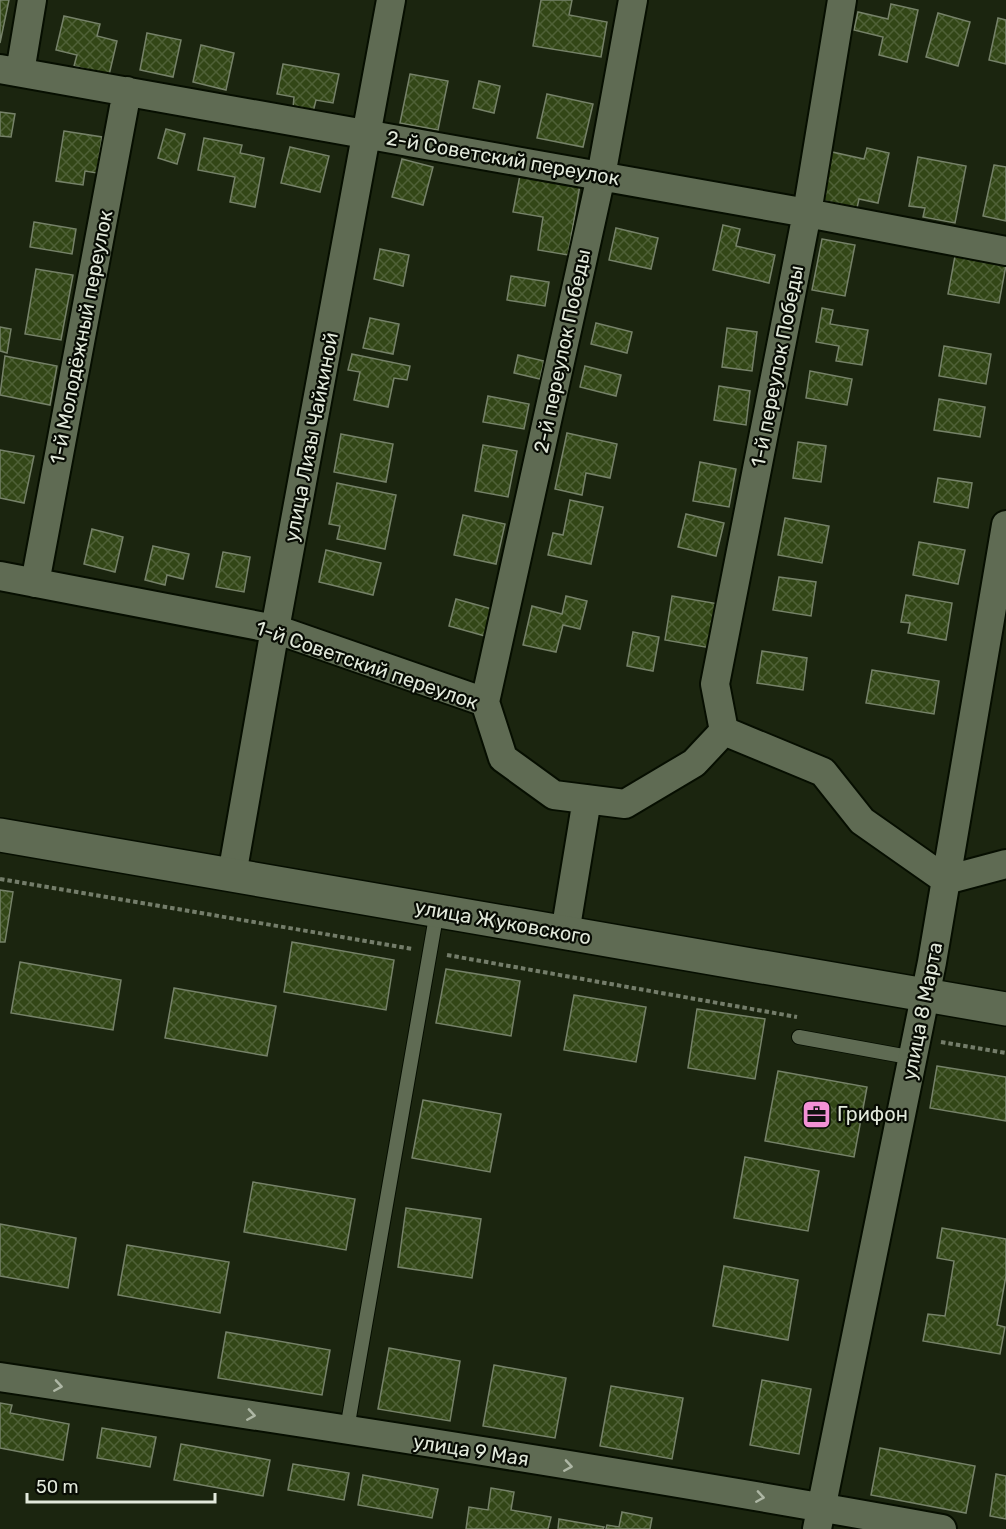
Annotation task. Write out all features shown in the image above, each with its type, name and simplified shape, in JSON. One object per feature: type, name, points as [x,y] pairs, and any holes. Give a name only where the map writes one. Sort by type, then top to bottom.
[{"type":"street","points":[[10,70],[32,0]]},
{"type":"street","name":"улица Лизы Чайкиной","points":[[232,875],[391,0]]},
{"type":"street","name":"2-й переулок Победы","points":[[485,702],[601,176],[633,0]]},
{"type":"street","name":"1-й переулок Победы","points":[[724,730],[715,684],[807,213],[842,0]]},
{"type":"street","name":"2-й Советский переулок","points":[[10,70],[807,213],[1006,251]]},
{"type":"street","name":"1-й Молодёжный переулок","points":[[35,583],[127,91]]},
{"type":"street","name":"улица 8 Марта","points":[[819,1518],[924,1049],[925,995],[1006,525]]},
{"type":"street","name":"1-й Советский переулок","points":[[0,576],[275,629],[485,702],[503,758],[554,795],[625,804],[694,763],[724,730]]},
{"type":"street","points":[[724,730],[823,772],[862,821],[946,880],[1006,864]]},
{"type":"street","points":[[565,933],[587,799]]},
{"type":"street","name":"улица Жуковского","points":[[0,835],[1006,1010]]},
{"type":"street","name":"улица 9 Мая","points":[[0,1377],[347,1429],[819,1518],[942,1529]]},
{"type":"lane","points":[[347,1429],[437,911]]},
{"type":"lane","points":[[799,1037],[924,1049]]},
{"type":"path","points":[[0,879],[410,949]]},
{"type":"path","points":[[443,954],[780,1014]]},
{"type":"path","points":[[924,1049],[1006,1053]]},
{"type":"building","points":[[0,0],[9,0],[0,43]]},
{"type":"building","points":[[541,0],[572,0],[569,15],[607,22],[601,57],[533,46]]},
{"type":"building","points":[[891,4],[918,10],[907,62],[879,55],[883,37],[854,30],[858,12],[888,19]]},
{"type":"building","points":[[938,13],[970,22],[958,66],[926,57]]},
{"type":"building","points":[[64,16],[100,24],[97,36],[117,41],[109,75],[74,66],[77,55],[56,50]]},
{"type":"building","points":[[998,18],[1006,20],[1006,64],[989,60]]},
{"type":"building","points":[[147,33],[181,40],[173,77],[140,70]]},
{"type":"building","points":[[201,45],[234,53],[226,90],[193,82]]},
{"type":"building","points":[[283,64],[339,74],[333,103],[316,100],[313,112],[293,108],[294,97],[277,94]]},
{"type":"building","points":[[410,74],[448,81],[438,130],[400,123]]},
{"type":"building","points":[[479,81],[500,86],[494,113],[473,108]]},
{"type":"building","points":[[547,94],[593,104],[583,147],[537,138]]},
{"type":"building","points":[[0,112],[15,114],[11,137],[0,136]]},
{"type":"building","points":[[166,129],[185,134],[177,164],[158,158]]},
{"type":"building","points":[[64,131],[102,137],[97,173],[85,171],[83,185],[56,181]]},
{"type":"building","points":[[204,138],[242,145],[240,153],[264,158],[255,207],[230,202],[235,177],[198,170]]},
{"type":"building","points":[[290,147],[329,156],[320,192],[281,183]]},
{"type":"building","points":[[867,148],[889,153],[878,203],[859,199],[857,208],[821,200],[832,152],[864,159]]},
{"type":"building","points":[[918,157],[966,166],[955,223],[923,217],[925,208],[909,206]]},
{"type":"building","points":[[402,159],[433,167],[423,205],[392,197]]},
{"type":"building","points":[[994,165],[1006,167],[1006,221],[983,216]]},
{"type":"building","points":[[520,175],[580,185],[568,255],[538,250],[543,217],[513,212]]},
{"type":"building","points":[[34,222],[76,229],[72,254],[30,247]]},
{"type":"building","points":[[723,225],[740,229],[736,246],[775,255],[769,283],[713,270]]},
{"type":"building","points":[[616,228],[658,238],[651,269],[609,260]]},
{"type":"building","points":[[822,239],[855,245],[845,296],[812,290]]},
{"type":"building","points":[[380,249],[409,255],[403,286],[374,279]]},
{"type":"building","points":[[955,256],[1006,265],[999,303],[948,294]]},
{"type":"building","points":[[36,269],[73,275],[61,340],[25,334]]},
{"type":"building","points":[[511,276],[549,282],[545,306],[507,300]]},
{"type":"building","points":[[822,308],[833,310],[830,324],[868,330],[862,365],[836,361],[839,346],[816,342]]},
{"type":"building","points":[[370,318],[399,324],[393,354],[363,348]]},
{"type":"building","points":[[596,323],[632,332],[627,353],[591,344]]},
{"type":"building","points":[[0,327],[11,329],[7,353],[0,351]]},
{"type":"building","points":[[727,328],[757,332],[752,371],[722,367]]},
{"type":"building","points":[[944,346],[991,354],[986,384],[939,376]]},
{"type":"building","points":[[352,354],[410,366],[407,380],[394,378],[388,407],[354,400],[360,372],[348,370]]},
{"type":"building","points":[[518,355],[544,361],[540,379],[514,373]]},
{"type":"building","points":[[5,356],[57,366],[50,405],[0,395]]},
{"type":"building","points":[[585,366],[621,375],[616,396],[580,387]]},
{"type":"building","points":[[810,371],[852,379],[847,405],[806,398]]},
{"type":"building","points":[[719,386],[750,391],[746,425],[714,420]]},
{"type":"building","points":[[488,396],[529,404],[524,429],[483,422]]},
{"type":"building","points":[[939,399],[985,407],[980,437],[934,430]]},
{"type":"building","points":[[567,433],[617,444],[610,478],[586,473],[582,495],[555,489]]},
{"type":"building","points":[[341,434],[393,444],[386,482],[334,472]]},
{"type":"building","points":[[798,442],[826,446],[821,482],[793,478]]},
{"type":"building","points":[[483,445],[517,451],[508,497],[475,491]]},
{"type":"building","points":[[0,450],[34,456],[24,503],[0,498]]},
{"type":"building","points":[[700,462],[736,469],[729,507],[693,501]]},
{"type":"building","points":[[938,478],[972,483],[968,508],[934,502]]},
{"type":"building","points":[[337,483],[396,495],[385,549],[337,539],[340,526],[329,524]]},
{"type":"building","points":[[570,500],[603,507],[591,564],[548,555],[553,533],[563,535]]},
{"type":"building","points":[[686,514],[724,523],[716,556],[678,547]]},
{"type":"building","points":[[463,515],[505,524],[496,564],[454,555]]},
{"type":"building","points":[[785,518],[829,526],[822,563],[778,555]]},
{"type":"building","points":[[92,529],[123,537],[115,572],[84,564]]},
{"type":"building","points":[[919,542],[965,550],[958,584],[913,575]]},
{"type":"building","points":[[153,546],[189,554],[183,579],[167,575],[165,585],[145,580]]},
{"type":"building","points":[[326,550],[381,563],[373,595],[319,582]]},
{"type":"building","points":[[223,552],[250,557],[244,592],[216,587]]},
{"type":"building","points":[[779,577],[816,582],[811,616],[773,610]]},
{"type":"building","points":[[906,595],[952,603],[946,640],[908,633],[910,623],[901,622]]},
{"type":"building","points":[[566,596],[587,601],[580,629],[563,625],[556,652],[523,645],[532,606],[562,614]]},
{"type":"building","points":[[672,596],[719,604],[711,648],[665,640]]},
{"type":"building","points":[[456,599],[492,609],[485,636],[449,626]]},
{"type":"building","points":[[633,632],[659,637],[653,671],[627,666]]},
{"type":"building","points":[[762,651],[807,658],[803,690],[757,683]]},
{"type":"building","points":[[872,670],[939,681],[934,714],[866,703]]},
{"type":"building","points":[[0,890],[13,892],[5,942],[0,942]]},
{"type":"building","points":[[292,942],[394,960],[386,1010],[284,992]]},
{"type":"building","points":[[20,962],[121,980],[113,1030],[11,1013]]},
{"type":"building","points":[[446,969],[520,981],[511,1036],[436,1023]]},
{"type":"building","points":[[174,988],[276,1006],[267,1056],[165,1038]]},
{"type":"building","points":[[574,995],[646,1007],[636,1062],[564,1050]]},
{"type":"building","points":[[697,1009],[765,1019],[755,1079],[688,1068]]},
{"type":"building","points":[[937,1066],[1006,1077],[1006,1121],[930,1108]]},
{"type":"building","name":"Грифон","points":[[778,1071],[867,1087],[854,1157],[765,1141]]},
{"type":"building","points":[[423,1100],[501,1114],[490,1172],[412,1158]]},
{"type":"building","points":[[745,1157],[819,1171],[808,1231],[734,1218]]},
{"type":"building","points":[[253,1182],[355,1199],[346,1250],[244,1232]]},
{"type":"building","points":[[406,1208],[481,1219],[472,1278],[398,1267]]},
{"type":"building","points":[[0,1224],[76,1238],[68,1288],[0,1276]]},
{"type":"building","points":[[942,1228],[1006,1239],[1006,1276],[997,1325],[1005,1327],[1000,1354],[923,1341],[928,1314],[945,1316],[954,1261],[937,1258]]},
{"type":"building","points":[[127,1245],[229,1262],[220,1313],[118,1295]]},
{"type":"building","points":[[724,1266],[798,1280],[788,1340],[713,1326]]},
{"type":"building","points":[[226,1332],[330,1350],[322,1395],[218,1378]]},
{"type":"building","points":[[389,1348],[460,1361],[450,1421],[378,1409]]},
{"type":"building","points":[[494,1365],[566,1378],[555,1438],[483,1426]]},
{"type":"building","points":[[762,1380],[811,1389],[799,1454],[750,1445]]},
{"type":"building","points":[[611,1386],[683,1398],[672,1459],[600,1446]]},
{"type":"building","points":[[0,1403],[12,1405],[10,1413],[69,1424],[63,1460],[0,1448]]},
{"type":"building","points":[[102,1428],[156,1437],[150,1467],[97,1458]]},
{"type":"building","points":[[181,1444],[270,1460],[263,1496],[174,1480]]},
{"type":"building","points":[[880,1448],[975,1466],[966,1513],[871,1495]]},
{"type":"building","points":[[293,1464],[349,1473],[344,1500],[288,1490]]},
{"type":"building","points":[[996,1474],[1006,1476],[1006,1519],[990,1516]]},
{"type":"building","points":[[363,1475],[438,1489],[432,1518],[358,1505]]},
{"type":"building","points":[[491,1488],[514,1492],[511,1510],[551,1517],[548,1529],[466,1529],[469,1507],[488,1510]]},
{"type":"building","points":[[622,1512],[652,1518],[650,1529],[606,1529],[607,1525],[619,1527]]},
{"type":"building","points":[[559,1519],[604,1527],[603,1529],[558,1529]]},
{"type":"place","name":"Грифон","points":[[816,1114]]}]
